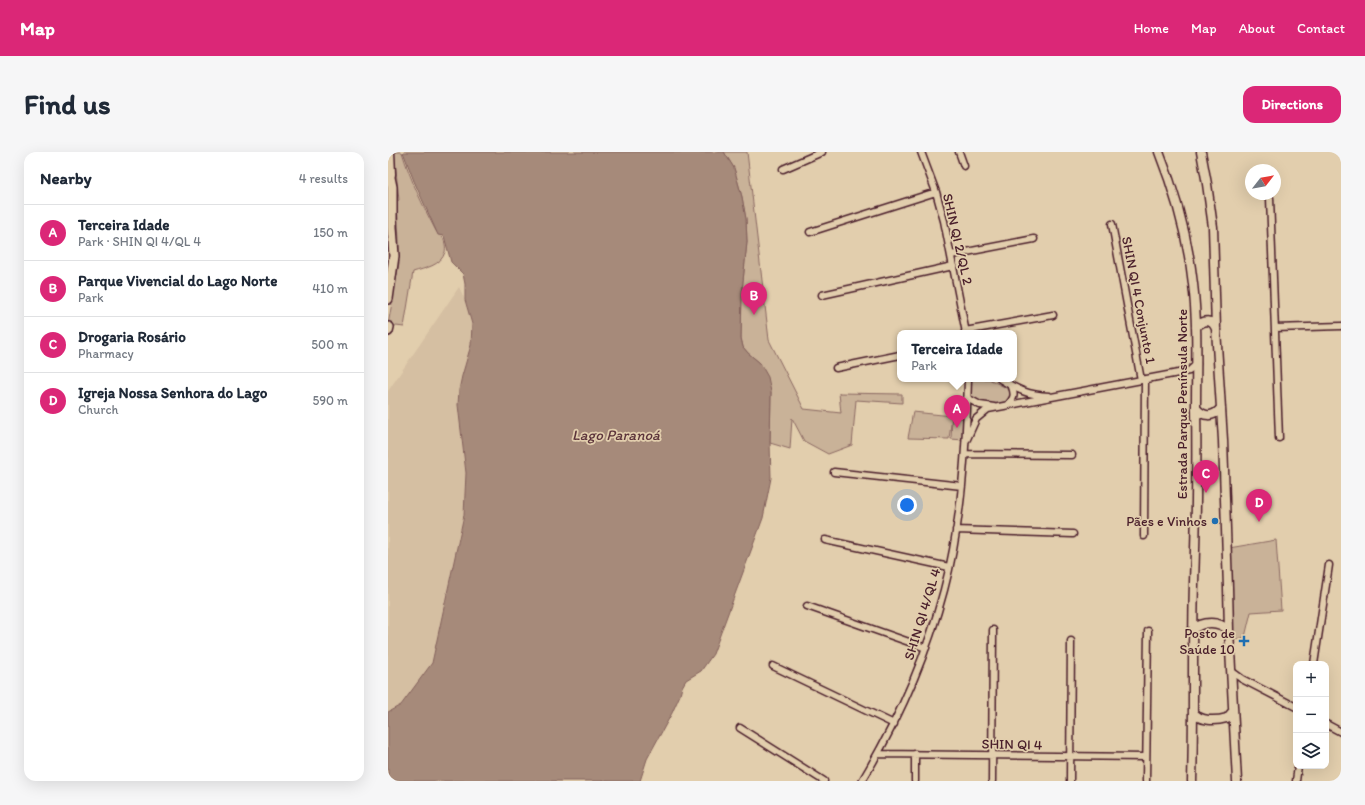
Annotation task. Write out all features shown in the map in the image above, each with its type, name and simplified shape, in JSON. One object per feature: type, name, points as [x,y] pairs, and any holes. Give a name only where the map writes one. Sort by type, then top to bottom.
[{"type":"highway","points":[[388,168],[392,187],[394,256],[388,299]]},
{"type":"main road","points":[[390,152],[392,187]]},
{"type":"main road","name":"Estrada Parque Península Norte","points":[[1159,152],[1185,232],[1194,285],[1197,377],[1196,540],[1192,630],[1192,781]]},
{"type":"main road","points":[[1201,152],[1213,228],[1231,681],[1237,781]]},
{"type":"main road","points":[[388,240],[392,227]]},
{"type":"main road","points":[[1196,327],[1203,321],[1207,321],[1215,325],[1216,328]]},
{"type":"main road","points":[[1196,408],[1199,412],[1208,416],[1218,412],[1221,408]]},
{"type":"main road","points":[[1192,630],[1201,624],[1209,623],[1220,625],[1229,630]]},
{"type":"main road","points":[[1193,712],[1200,718],[1215,720],[1227,718],[1233,711]]},
{"type":"street","points":[[783,169],[822,152]]},
{"type":"street","name":"SHIN QI 2/QL 2","points":[[921,152],[936,192],[944,221],[966,330]]},
{"type":"street","points":[[959,152],[964,166]]},
{"type":"street","points":[[810,232],[936,192]]},
{"type":"street","points":[[1270,200],[1279,438]]},
{"type":"street","name":"SHIN QI 4 Conjunto 1","points":[[1112,224],[1143,380],[1144,536]]},
{"type":"street","points":[[951,255],[1034,239]]},
{"type":"street","points":[[822,295],[953,266]]},
{"type":"street","points":[[976,330],[1053,315]]},
{"type":"street","points":[[1276,328],[1341,326]]},
{"type":"street","points":[[836,368],[897,356]]},
{"type":"street","points":[[1197,364],[1189,371],[1197,377]]},
{"type":"street","name":"SHIN QI 4/QL 4","points":[[966,442],[976,419],[984,412],[997,407],[1037,401],[1053,396],[1189,371]]},
{"type":"street","name":"SHIN QI 4/QL 4","points":[[862,781],[894,724],[910,690],[937,614],[949,567],[962,486],[966,442],[965,431],[968,382]]},
{"type":"street","name":"SHIN QI 4/QL 4","points":[[1004,382],[1012,387],[1033,395],[1053,396]]},
{"type":"street","points":[[1008,405],[1014,398],[1012,387]]},
{"type":"street","points":[[967,398],[984,406],[997,407]]},
{"type":"street","points":[[965,454],[1072,455]]},
{"type":"street","points":[[834,472],[962,486]]},
{"type":"street","points":[[956,530],[1073,534]]},
{"type":"street","points":[[825,540],[949,567]]},
{"type":"street","points":[[1314,661],[1329,565]]},
{"type":"street","points":[[807,606],[926,648]]},
{"type":"street","points":[[992,781],[993,630]]},
{"type":"street","points":[[1146,781],[1148,631]]},
{"type":"street","points":[[1070,781],[1071,641]]},
{"type":"street","points":[[773,666],[894,724]]},
{"type":"street","points":[[1231,671],[1242,679],[1293,705]]},
{"type":"street","points":[[1231,681],[1242,679]]},
{"type":"street","points":[[1329,726],[1341,732]]},
{"type":"street","points":[[740,728],[824,781]]},
{"type":"street","name":"SHIN QI 4","points":[[878,754],[1146,757]]},
{"type":"street","points":[[915,754],[915,781]]},
{"type":"street","points":[[1296,781],[1298,769]]},
{"type":"shaded area","points":[[394,152],[402,152],[409,172],[436,232],[445,242],[445,252],[440,260],[432,266],[413,272],[404,327],[388,325],[399,263],[397,201],[399,200]]},
{"type":"shaded area","points":[[724,152],[747,152],[769,340],[804,409],[841,413],[839,393],[902,394],[902,403],[856,400],[852,445],[828,454],[804,441],[792,418],[790,449],[770,443],[771,392],[760,363],[743,347],[741,338],[742,291],[747,242],[746,219],[734,168]]},
{"type":"shaded area","points":[[459,287],[465,300],[472,324],[471,345],[462,376],[458,405],[466,473],[464,515],[432,663],[401,705],[388,712],[388,391]]},
{"type":"shaded area","points":[[970,382],[995,382],[1008,389],[1012,394],[1011,399],[995,404],[979,402],[970,396]]},
{"type":"shaded area","points":[[913,412],[952,416],[949,439],[908,438]]},
{"type":"shaded area","points":[[952,418],[964,418],[963,440],[951,439]]},
{"type":"shaded area","points":[[1276,540],[1281,610],[1251,612],[1245,637],[1234,640],[1229,548]]},
{"type":"water","name":"Lago Paranoá","points":[[403,152],[724,152],[734,168],[746,219],[747,242],[742,291],[741,338],[743,347],[760,363],[768,377],[771,392],[771,478],[763,518],[713,654],[701,671],[686,680],[672,713],[647,759],[640,781],[388,781],[388,712],[401,705],[432,663],[464,515],[466,473],[458,405],[462,376],[471,345],[472,324],[465,300],[465,284],[463,274],[451,262],[444,236],[438,235]]},
{"type":"place","name":"Parque Vivencial do Lago Norte","points":[[754,315]]},
{"type":"place","name":"Terceira Idade","points":[[957,428]]},
{"type":"place","name":"Drogaria Rosário","points":[[1206,493]]},
{"type":"place","name":"Pães e Vinhos","points":[[1215,521]]},
{"type":"place","name":"Igreja Nossa Senhora do Lago","points":[[1259,522]]},
{"type":"place","name":"Posto de Saúde 10","points":[[1244,641]]}]
